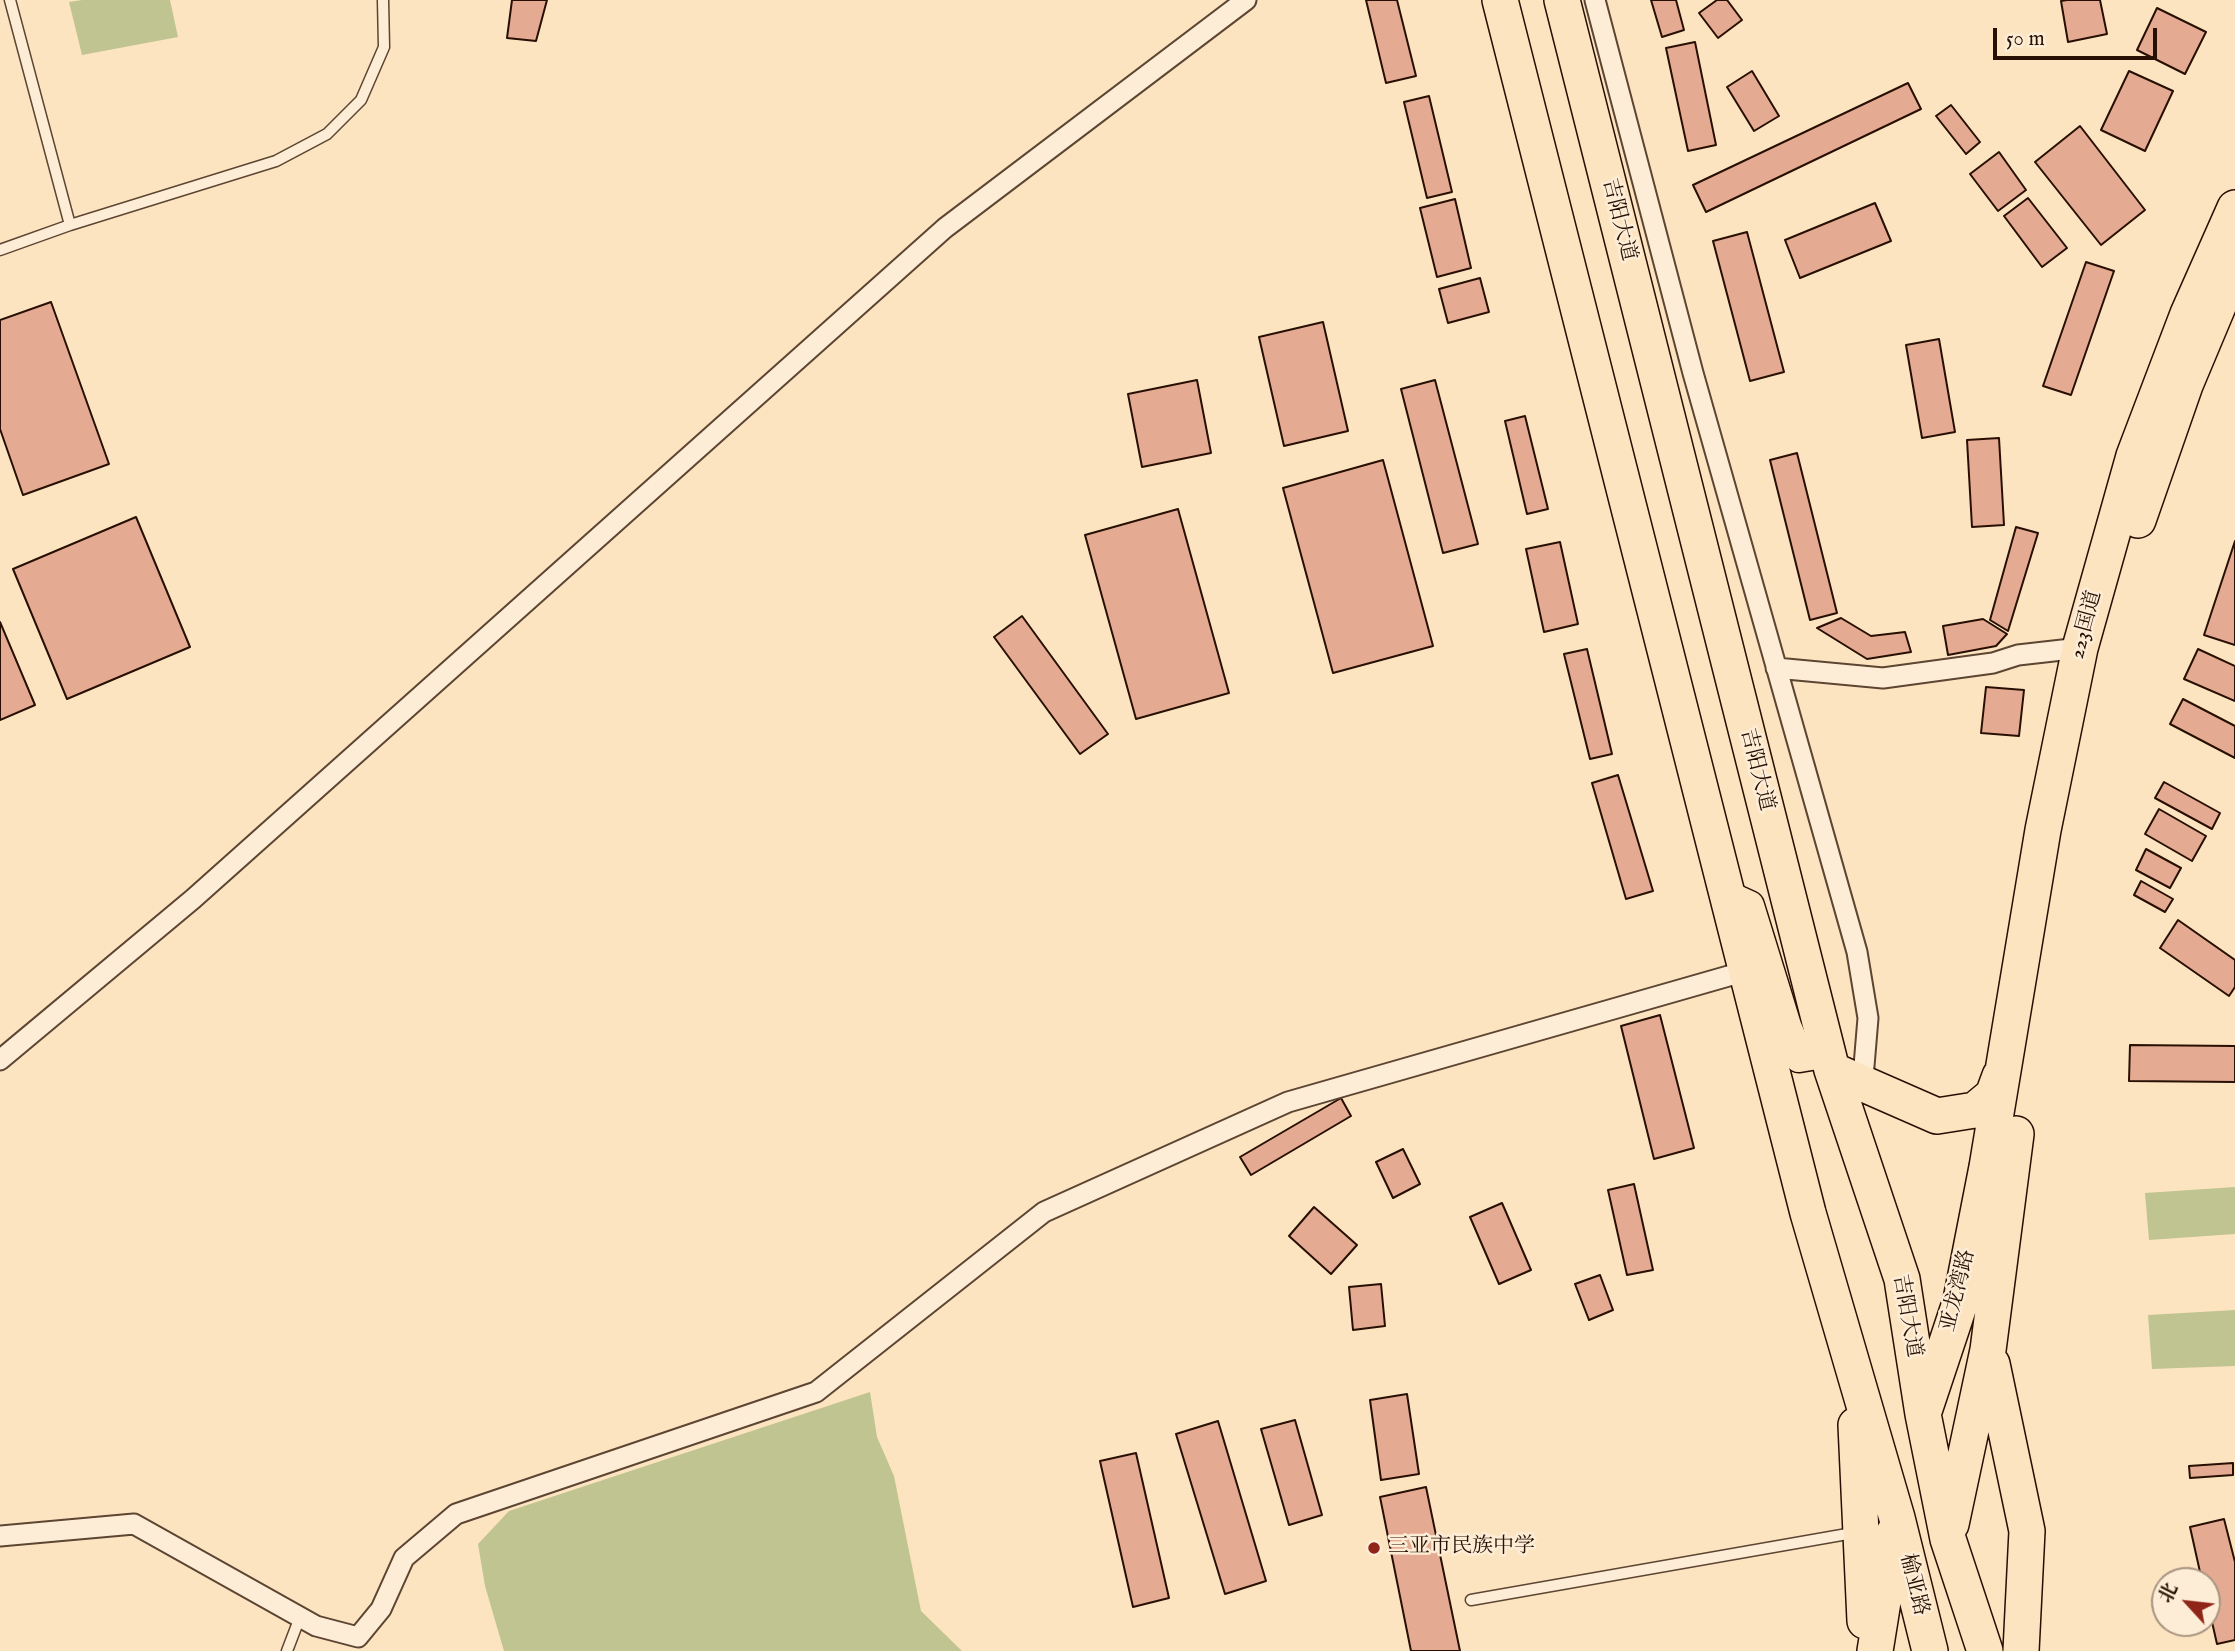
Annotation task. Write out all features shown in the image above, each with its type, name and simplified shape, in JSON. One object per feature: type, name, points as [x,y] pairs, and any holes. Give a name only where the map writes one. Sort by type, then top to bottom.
[{"type":"highway","points":[[1500,0],[1808,1213],[1897,1518]]},
{"type":"highway","name":"吉阳大道","points":[[1562,0],[1840,1065],[1855,1140],[1902,1279],[1923,1414],[1948,1539]]},
{"type":"highway","name":"223国道","points":[[2005,1059],[2043,831],[2080,648],[2134,456],[2188,314],[2235,208]]},
{"type":"highway","name":"223国道","points":[[2021,1092],[2097,676],[2137,523],[2185,385],[2235,266]]},
{"type":"highway","points":[[1840,1065],[1937,1116],[1975,1110],[1993,1095],[2005,1059]]},
{"type":"highway","name":"亚龙湾路","points":[[1875,1651],[1897,1518],[1923,1414],[1961,1300],[2005,1059]]},
{"type":"highway","name":"亚龙湾路","points":[[1929,1649],[1948,1539],[1989,1350],[2021,1092]]},
{"type":"highway","points":[[1989,1350],[2027,1531],[2021,1651]]},
{"type":"highway","points":[[1853,1369],[1867,1651]]},
{"type":"highway","name":"榆亚路","points":[[1897,1518],[1929,1649]]},
{"type":"highway","points":[[1948,1539],[1985,1651]]},
{"type":"main road","points":[[1727,896],[1749,906],[1786,1027],[1799,1057],[1817,1054],[1840,1065]]},
{"type":"street","points":[[0,1060],[193,899],[945,228],[1246,0]]},
{"type":"street","points":[[1595,0],[1693,373],[1857,952],[1868,1018],[1840,1065]]},
{"type":"street","points":[[1776,667],[1883,678],[1993,663],[2018,655],[2080,648]]},
{"type":"street","points":[[0,1536],[134,1524],[316,1626],[358,1637],[381,1609],[404,1558],[456,1514],[816,1392],[1044,1212],[1288,1102],[1746,971]]},
{"type":"lane","points":[[10,0],[70,225]]},
{"type":"lane","points":[[0,250],[70,225],[276,161],[327,134],[361,100],[384,47],[383,0]]},
{"type":"lane","points":[[1471,1600],[1861,1532]]},
{"type":"lane","points":[[287,1651],[300,1617]]},
{"type":"green space","points":[[170,0],[178,37],[82,55],[69,2]]},
{"type":"green space","points":[[2235,1187],[2235,1234],[2149,1240],[2145,1193]]},
{"type":"green space","points":[[2235,1310],[2235,1366],[2152,1369],[2148,1315]]},
{"type":"green space","points":[[870,1392],[877,1437],[894,1476],[921,1611],[962,1651],[504,1651],[485,1586],[478,1544],[509,1511]]},
{"type":"building","points":[[512,0],[547,0],[536,41],[507,38]]},
{"type":"building","points":[[1366,0],[1397,0],[1416,76],[1386,83]]},
{"type":"building","points":[[1651,0],[1676,0],[1684,30],[1662,37]]},
{"type":"building","points":[[1717,0],[1727,0],[1742,20],[1718,38],[1699,13]]},
{"type":"building","points":[[2100,0],[2107,34],[2068,42],[2061,1]]},
{"type":"building","points":[[2157,8],[2206,32],[2185,74],[2137,50]]},
{"type":"building","points":[[1695,42],[1716,145],[1688,151],[1666,48]]},
{"type":"building","points":[[1752,71],[1779,116],[1754,131],[1727,87]]},
{"type":"building","points":[[2129,71],[2173,91],[2145,151],[2101,130]]},
{"type":"building","points":[[1908,83],[1921,109],[1706,212],[1693,185]]},
{"type":"building","points":[[1429,96],[1452,192],[1427,198],[1404,102]]},
{"type":"building","points":[[1951,105],[1980,142],[1966,154],[1936,116]]},
{"type":"building","points":[[2080,126],[2145,210],[2101,245],[2035,162]]},
{"type":"building","points":[[1999,152],[2026,190],[1998,211],[1970,174]]},
{"type":"building","points":[[2028,198],[2067,248],[2042,267],[2004,216]]},
{"type":"building","points":[[1455,199],[1471,268],[1437,277],[1420,208]]},
{"type":"building","points":[[1875,203],[1891,241],[1800,278],[1785,240]]},
{"type":"building","points":[[1747,232],[1784,372],[1750,381],[1713,241]]},
{"type":"building","points":[[2086,262],[2114,271],[2071,395],[2043,386]]},
{"type":"building","points":[[1480,278],[1489,312],[1448,323],[1439,289]]},
{"type":"building","points":[[51,302],[109,464],[23,495],[0,429],[0,320]]},
{"type":"building","points":[[1323,322],[1348,431],[1284,446],[1259,337]]},
{"type":"building","points":[[1939,339],[1955,432],[1922,438],[1906,345]]},
{"type":"building","points":[[1197,380],[1211,453],[1142,467],[1128,394]]},
{"type":"building","points":[[1435,380],[1478,544],[1443,553],[1401,389]]},
{"type":"building","points":[[1525,416],[1548,509],[1527,514],[1505,421]]},
{"type":"building","points":[[1999,438],[2004,525],[1972,527],[1967,440]]},
{"type":"building","points":[[1797,453],[1837,613],[1810,620],[1770,460]]},
{"type":"building","points":[[1383,460],[1433,646],[1333,673],[1283,488]]},
{"type":"building","points":[[1178,509],[1229,693],[1136,719],[1085,535]]},
{"type":"building","points":[[136,517],[190,647],[67,699],[13,569]]},
{"type":"building","points":[[2016,527],[2038,533],[2008,631],[1990,620]]},
{"type":"building","points":[[2235,541],[2235,645],[2204,635]]},
{"type":"building","points":[[1560,542],[1578,624],[1544,632],[1526,549]]},
{"type":"building","points":[[1022,616],[1108,734],[1080,754],[994,637]]},
{"type":"building","points":[[1841,618],[1871,636],[1905,632],[1911,652],[1867,659],[1817,628]]},
{"type":"building","points":[[1983,619],[2007,634],[1996,646],[1948,655],[1943,626]]},
{"type":"building","points":[[0,622],[35,705],[0,720]]},
{"type":"building","points":[[1587,649],[1612,754],[1590,759],[1564,654]]},
{"type":"building","points":[[2198,649],[2235,666],[2235,701],[2184,679]]},
{"type":"building","points":[[1986,687],[2024,690],[2019,736],[1981,733]]},
{"type":"building","points":[[2183,699],[2235,726],[2235,758],[2170,724]]},
{"type":"building","points":[[1618,775],[1653,891],[1626,899],[1592,783]]},
{"type":"building","points":[[2164,782],[2220,813],[2212,829],[2155,798]]},
{"type":"building","points":[[2159,809],[2206,836],[2192,861],[2145,834]]},
{"type":"building","points":[[2146,849],[2181,868],[2170,888],[2136,870]]},
{"type":"building","points":[[2141,881],[2173,899],[2165,912],[2134,895]]},
{"type":"building","points":[[2178,920],[2235,960],[2235,987],[2229,996],[2160,948]]},
{"type":"building","points":[[1660,1015],[1694,1148],[1654,1159],[1621,1026]]},
{"type":"building","points":[[2130,1045],[2235,1046],[2235,1082],[2129,1081]]},
{"type":"building","points":[[1341,1098],[1351,1116],[1251,1175],[1240,1157]]},
{"type":"building","points":[[1403,1149],[1420,1184],[1393,1198],[1376,1162]]},
{"type":"building","points":[[1634,1184],[1653,1270],[1627,1275],[1608,1190]]},
{"type":"building","points":[[1502,1203],[1531,1270],[1499,1284],[1470,1217]]},
{"type":"building","points":[[1314,1207],[1357,1245],[1331,1274],[1289,1236]]},
{"type":"building","points":[[1600,1275],[1613,1310],[1589,1320],[1575,1284]]},
{"type":"building","points":[[1381,1284],[1385,1326],[1353,1330],[1349,1287]]},
{"type":"building","points":[[1407,1394],[1419,1474],[1381,1480],[1370,1400]]},
{"type":"building","points":[[1295,1420],[1322,1515],[1289,1525],[1261,1429]]},
{"type":"building","points":[[1218,1421],[1266,1581],[1225,1594],[1176,1434]]},
{"type":"building","points":[[1136,1453],[1169,1598],[1133,1607],[1100,1461]]},
{"type":"building","points":[[2233,1463],[2233,1475],[2190,1478],[2189,1466]]},
{"type":"building","points":[[1426,1487],[1460,1651],[1411,1651],[1380,1497]]},
{"type":"building","points":[[2224,1519],[2235,1562],[2235,1640],[2217,1644],[2215,1637],[2221,1637],[2221,1567],[2199,1567],[2190,1527]]},
{"type":"place","name":"三亚市民族中学","points":[[1374,1548]]}]
